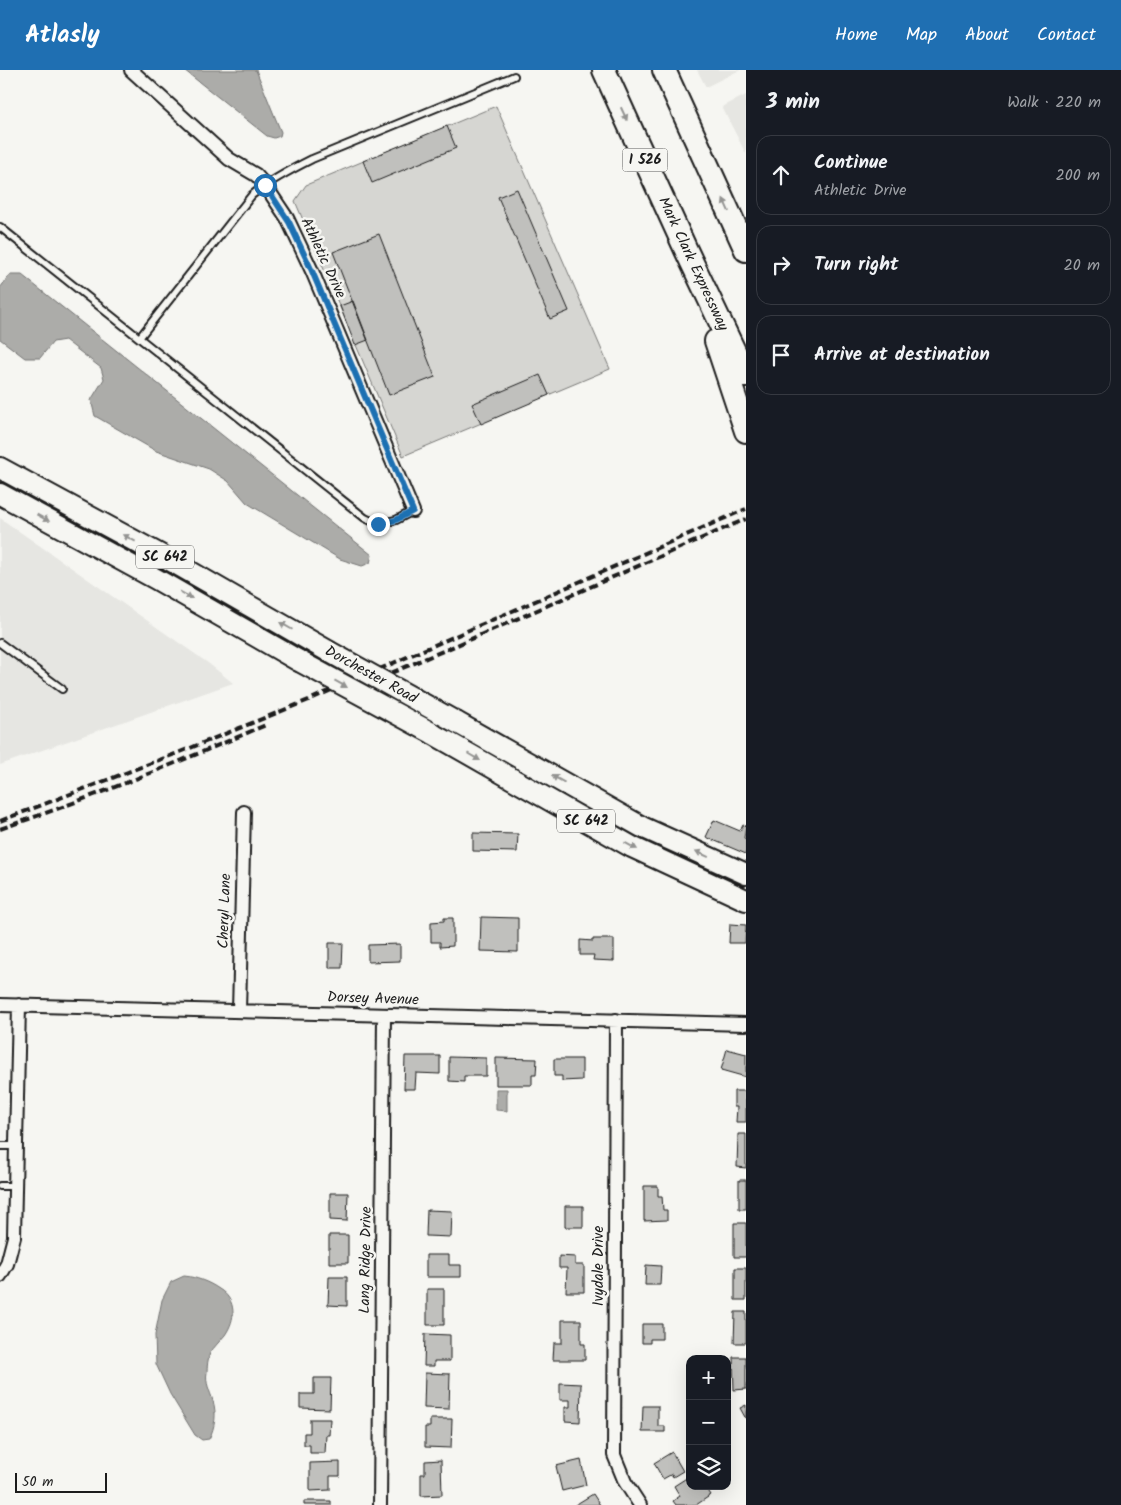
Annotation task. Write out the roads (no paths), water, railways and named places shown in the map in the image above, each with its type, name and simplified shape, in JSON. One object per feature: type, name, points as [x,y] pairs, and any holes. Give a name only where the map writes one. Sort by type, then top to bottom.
[{"type":"highway","name":"Mark Clark Expressway","points":[[604,70],[746,376]]},
{"type":"highway","points":[[664,70],[746,250]]},
{"type":"highway","points":[[686,250],[746,431]]},
{"type":"main road","name":"Dorchester Road","points":[[0,468],[168,558],[642,826],[746,874]]},
{"type":"main road","name":"Dorchester Road","points":[[0,494],[156,578],[632,847],[746,900]]},
{"type":"street","name":"Athletic Drive","points":[[131,70],[229,160],[256,175],[265,185],[289,222],[312,271],[413,511]]},
{"type":"street","name":"Cheryl Lane","points":[[239,1011],[244,812]]},
{"type":"street","name":"Dorsey Avenue","points":[[0,1005],[746,1024]]},
{"type":"street","points":[[0,1276],[7,1264],[14,1237],[19,1006]]},
{"type":"street","name":"Lang Ridge Drive","points":[[380,1505],[384,1016]]},
{"type":"street","name":"Ivydale Drive","points":[[616,1020],[614,1456],[625,1482],[640,1505]]},
{"type":"lane","points":[[140,337],[252,195],[265,185],[283,173],[312,160],[514,76]]},
{"type":"lane","points":[[0,227],[365,518],[378,524],[396,520],[413,511]]},
{"type":"lane","points":[[0,643],[62,690]]},
{"type":"lane","points":[[0,1146],[16,1146]]},
{"type":"lane","points":[[0,1186],[15,1186]]},
{"type":"railway","points":[[0,821],[188,749],[311,699],[746,509]]},
{"type":"railway","points":[[358,687],[746,519]]},
{"type":"railway","points":[[0,829],[135,779],[268,724]]}]
